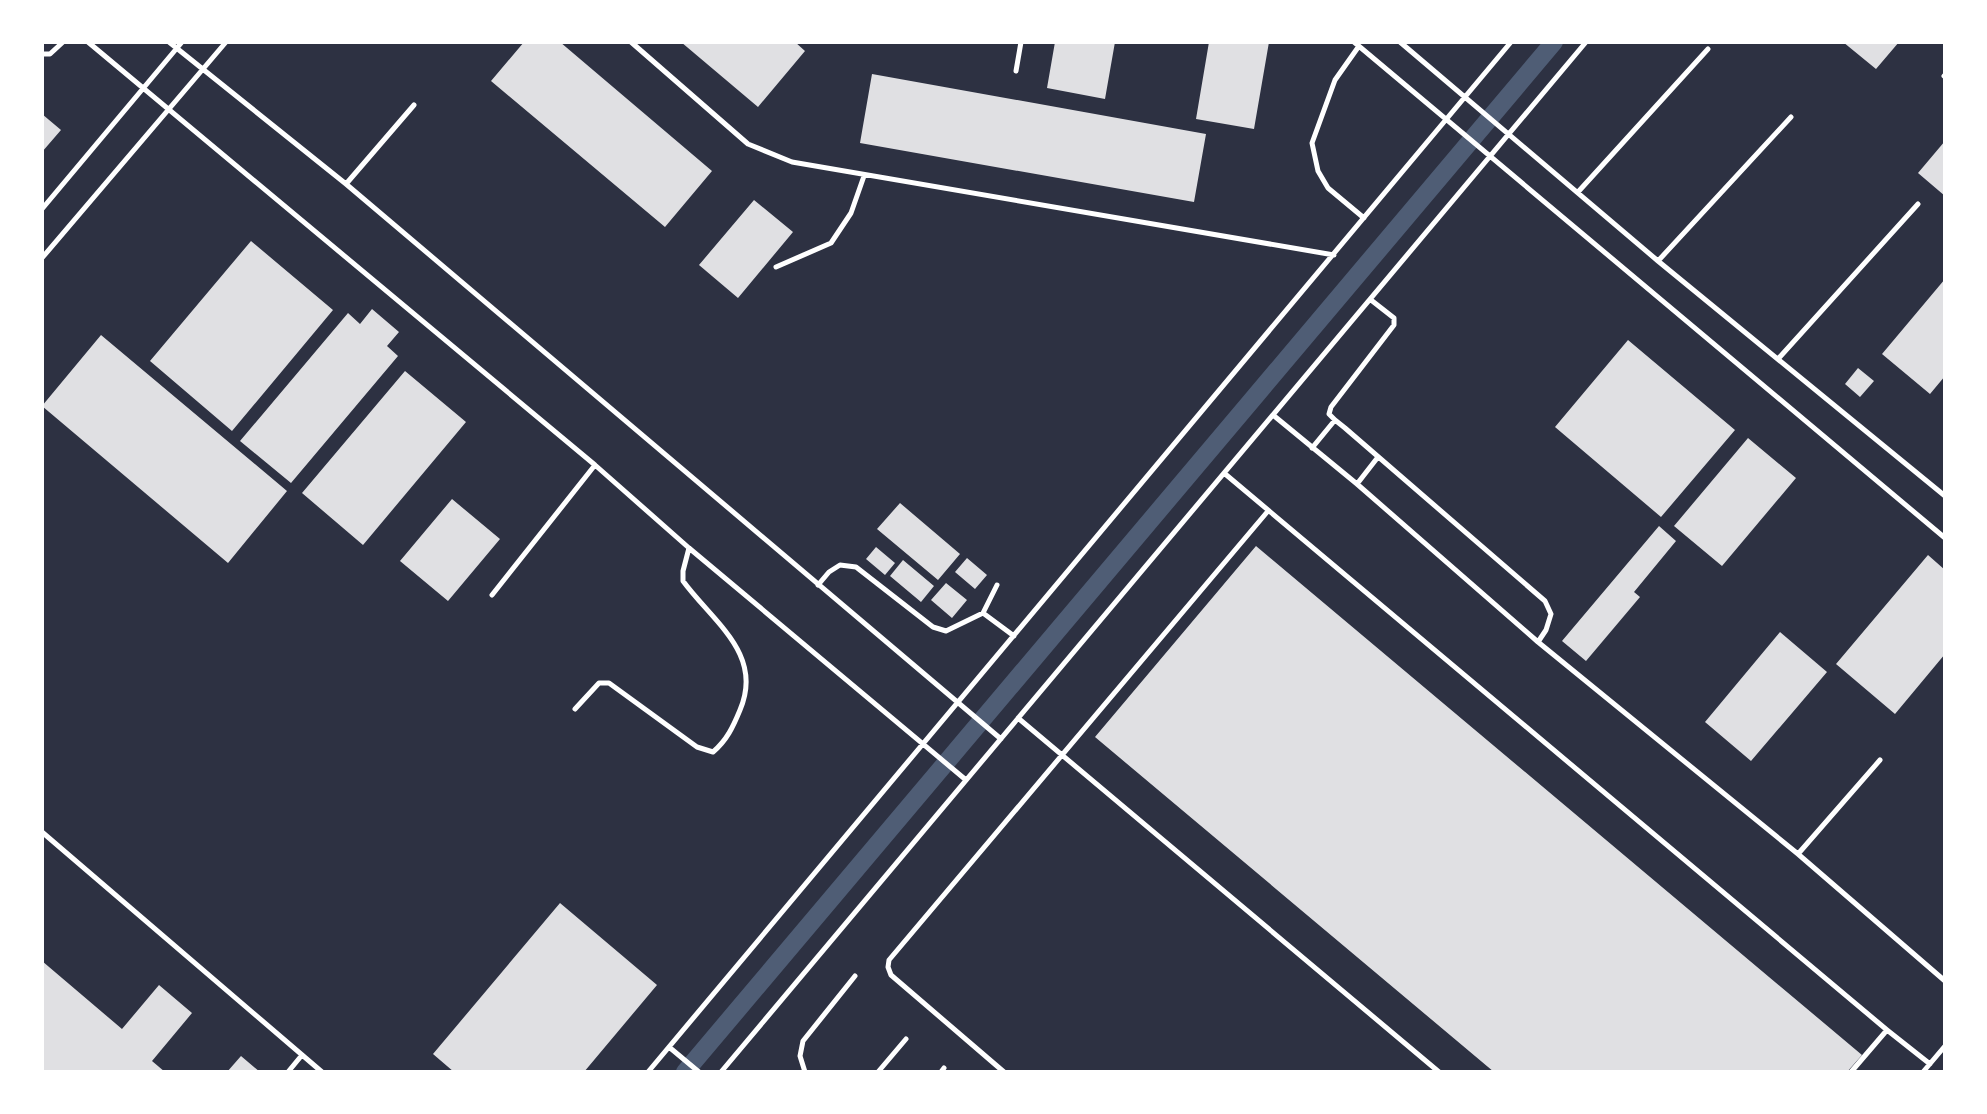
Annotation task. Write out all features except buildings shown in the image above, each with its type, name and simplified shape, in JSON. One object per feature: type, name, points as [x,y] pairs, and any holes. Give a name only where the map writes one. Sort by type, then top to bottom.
[{"type":"lane","points":[[42,54],[50,54],[63,42]]},
{"type":"lane","points":[[88,42],[964,778]]},
{"type":"lane","points":[[169,42],[346,184],[998,737]]},
{"type":"lane","points":[[42,209],[182,42]]},
{"type":"lane","points":[[42,258],[226,42]]},
{"type":"lane","points":[[631,42],[748,144],[792,162],[1335,255]]},
{"type":"lane","points":[[1016,71],[1021,42]]},
{"type":"lane","points":[[1400,42],[1658,261],[1945,496]]},
{"type":"lane","points":[[648,1072],[671,1049],[926,746],[1014,636],[1511,42]]},
{"type":"lane","points":[[721,1072],[998,737],[1018,718],[1586,42]]},
{"type":"lane","points":[[1364,218],[1328,188],[1318,171],[1312,143],[1335,80],[1356,44],[1945,538]]},
{"type":"lane","points":[[1578,192],[1708,49]]},
{"type":"lane","points":[[346,184],[414,105]]},
{"type":"lane","points":[[1658,261],[1791,117]]},
{"type":"lane","points":[[776,267],[831,243],[851,213],[864,176]]},
{"type":"lane","points":[[1778,359],[1918,204]]},
{"type":"lane","points":[[1371,300],[1394,318],[1394,325],[1331,407],[1329,414],[1545,601],[1551,614],[1538,642]]},
{"type":"lane","points":[[1273,415],[1538,642],[1798,854],[1945,981]]},
{"type":"lane","points":[[1312,448],[1335,420]]},
{"type":"lane","points":[[1357,484],[1378,457]]},
{"type":"lane","points":[[492,595],[595,465]]},
{"type":"lane","points":[[1224,473],[1930,1064]]},
{"type":"lane","points":[[1004,1072],[891,975],[889,960],[1268,511]]},
{"type":"lane","points":[[575,709],[599,683],[609,683],[697,747],[713,752],[730,734],[747,693],[748,678],[742,658],[722,626],[683,581],[689,548]]},
{"type":"lane","points":[[818,585],[840,565],[856,567],[933,627],[946,631],[983,613],[997,585]]},
{"type":"lane","points":[[983,613],[1014,636]]},
{"type":"lane","points":[[1018,718],[1439,1072]]},
{"type":"lane","points":[[1798,854],[1880,760]]},
{"type":"lane","points":[[42,832],[322,1072]]},
{"type":"lane","points":[[805,1072],[800,1056],[803,1041],[855,976]]},
{"type":"lane","points":[[1851,1072],[1887,1030]]},
{"type":"lane","points":[[878,1072],[906,1039]]},
{"type":"lane","points":[[1923,1072],[1945,1046]]},
{"type":"lane","points":[[671,1049],[699,1072]]},
{"type":"lane","points":[[288,1072],[302,1055]]},
{"type":"waterway","points":[[685,1072],[1554,42]]}]
